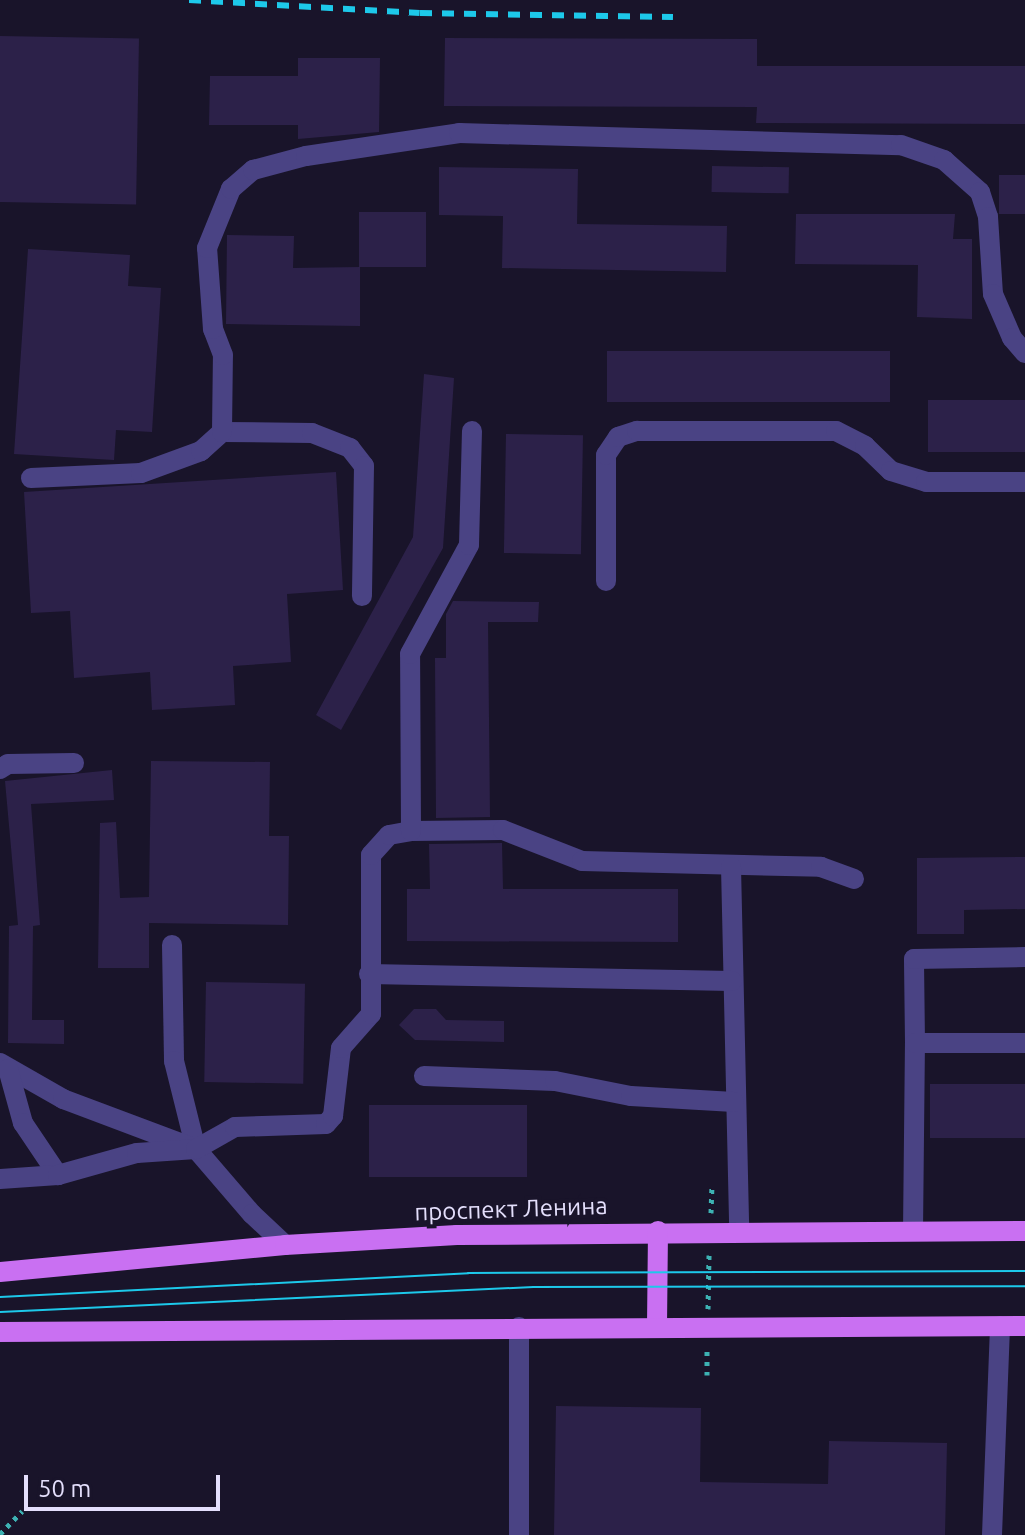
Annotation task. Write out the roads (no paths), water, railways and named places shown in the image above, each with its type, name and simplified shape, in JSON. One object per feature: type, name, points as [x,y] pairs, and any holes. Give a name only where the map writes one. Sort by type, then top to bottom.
[{"type":"main road","name":"проспект Ленина","points":[[0,1272],[285,1245],[658,1231],[1025,1231]]},
{"type":"main road","points":[[657,1326],[658,1231]]},
{"type":"main road","points":[[0,1332],[708,1325],[1025,1326]]},
{"type":"lane","points":[[222,432],[223,355],[213,329],[207,248],[214,219],[231,189],[253,170],[306,156],[459,133],[901,145],[944,160],[980,192],[988,217],[993,294],[1012,338],[1025,353]]},
{"type":"lane","points":[[411,831],[410,654],[469,545],[472,431]]},
{"type":"lane","points":[[606,581],[606,455],[618,437],[637,431],[836,431],[865,446],[891,471],[926,482],[1025,482]]},
{"type":"lane","points":[[31,478],[141,473],[201,451],[222,432],[312,433],[350,448],[364,466],[367,506],[362,596]]},
{"type":"lane","points":[[0,769],[8,764],[74,763]]},
{"type":"lane","points":[[0,1179],[58,1175],[137,1153],[196,1149],[235,1127],[326,1124],[333,1116],[341,1048],[371,1014],[371,855],[389,835],[411,831],[503,830],[582,861],[821,867],[854,879]]},
{"type":"lane","points":[[731,867],[739,1231]]},
{"type":"lane","points":[[172,945],[174,1061],[196,1149],[252,1214],[285,1245]]},
{"type":"lane","points":[[913,1231],[914,959],[1025,957]]},
{"type":"lane","points":[[369,974],[732,981]]},
{"type":"lane","points":[[915,1043],[1025,1043]]},
{"type":"lane","points":[[4,1066],[63,1099],[196,1149]]},
{"type":"lane","points":[[4,1066],[23,1123],[58,1175]]},
{"type":"lane","points":[[424,1076],[555,1081],[631,1096],[734,1102]]},
{"type":"lane","points":[[992,1535],[1000,1326]]},
{"type":"lane","points":[[519,1327],[519,1535]]},
{"type":"tram line","points":[[0,1297],[468,1273],[1025,1271]]},
{"type":"tram line","points":[[0,1312],[533,1287],[1025,1286]]},
{"type":"railway","points":[[189,0],[420,13],[673,17]]}]
